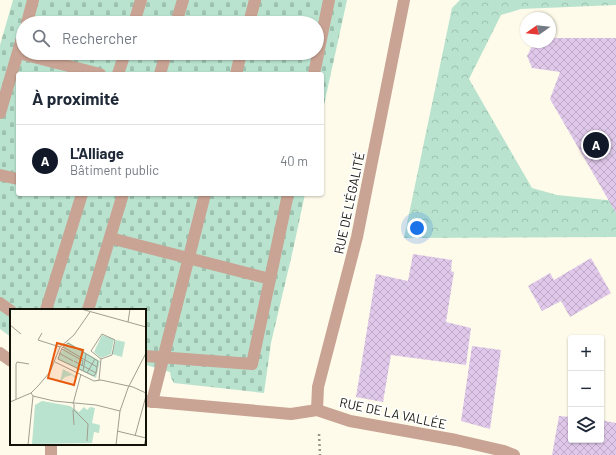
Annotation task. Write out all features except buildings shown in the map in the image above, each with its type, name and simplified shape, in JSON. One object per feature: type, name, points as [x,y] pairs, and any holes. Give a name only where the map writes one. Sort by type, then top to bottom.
[{"type":"street","points":[[28,16],[33,0]]},
{"type":"street","points":[[136,16],[141,0]]},
{"type":"street","points":[[178,16],[183,0]]},
{"type":"street","points":[[251,16],[255,0]]},
{"type":"street","points":[[324,28],[330,0]]},
{"type":"street","name":"RUE DE L'ÉGALITÉ","points":[[317,410],[318,387],[357,237],[404,0]]},
{"type":"street","points":[[0,113],[16,60]]},
{"type":"street","points":[[45,60],[92,72]]},
{"type":"street","points":[[119,72],[123,60]]},
{"type":"street","points":[[161,72],[164,60]]},
{"type":"street","points":[[236,72],[239,60]]},
{"type":"street","points":[[314,72],[317,60]]},
{"type":"street","points":[[0,175],[16,179]]},
{"type":"street","points":[[46,309],[79,196]]},
{"type":"street","points":[[88,309],[122,196]]},
{"type":"street","points":[[148,401],[163,358],[204,196]]},
{"type":"street","points":[[146,356],[252,364],[288,196]]},
{"type":"street","points":[[110,238],[270,279]]},
{"type":"street","points":[[0,303],[10,310]]},
{"type":"street","points":[[0,353],[10,360]]},
{"type":"street","name":"RUE DE LA VALLÉE","points":[[148,401],[290,414],[317,410],[350,421],[456,440],[504,451],[514,455]]},
{"type":"green space","points":[[13,0],[347,0],[324,105],[324,72],[16,72],[16,196],[305,196],[271,343],[264,393],[174,383],[170,372],[146,365],[146,309],[10,309],[10,336],[0,329],[0,45]]},
{"type":"green space","points":[[460,0],[616,0],[616,5],[521,9],[501,15],[469,79],[532,188],[557,195],[616,201],[616,237],[404,238],[452,8]]},
{"type":"place","name":"L'Alliage","points":[[596,145]]}]
